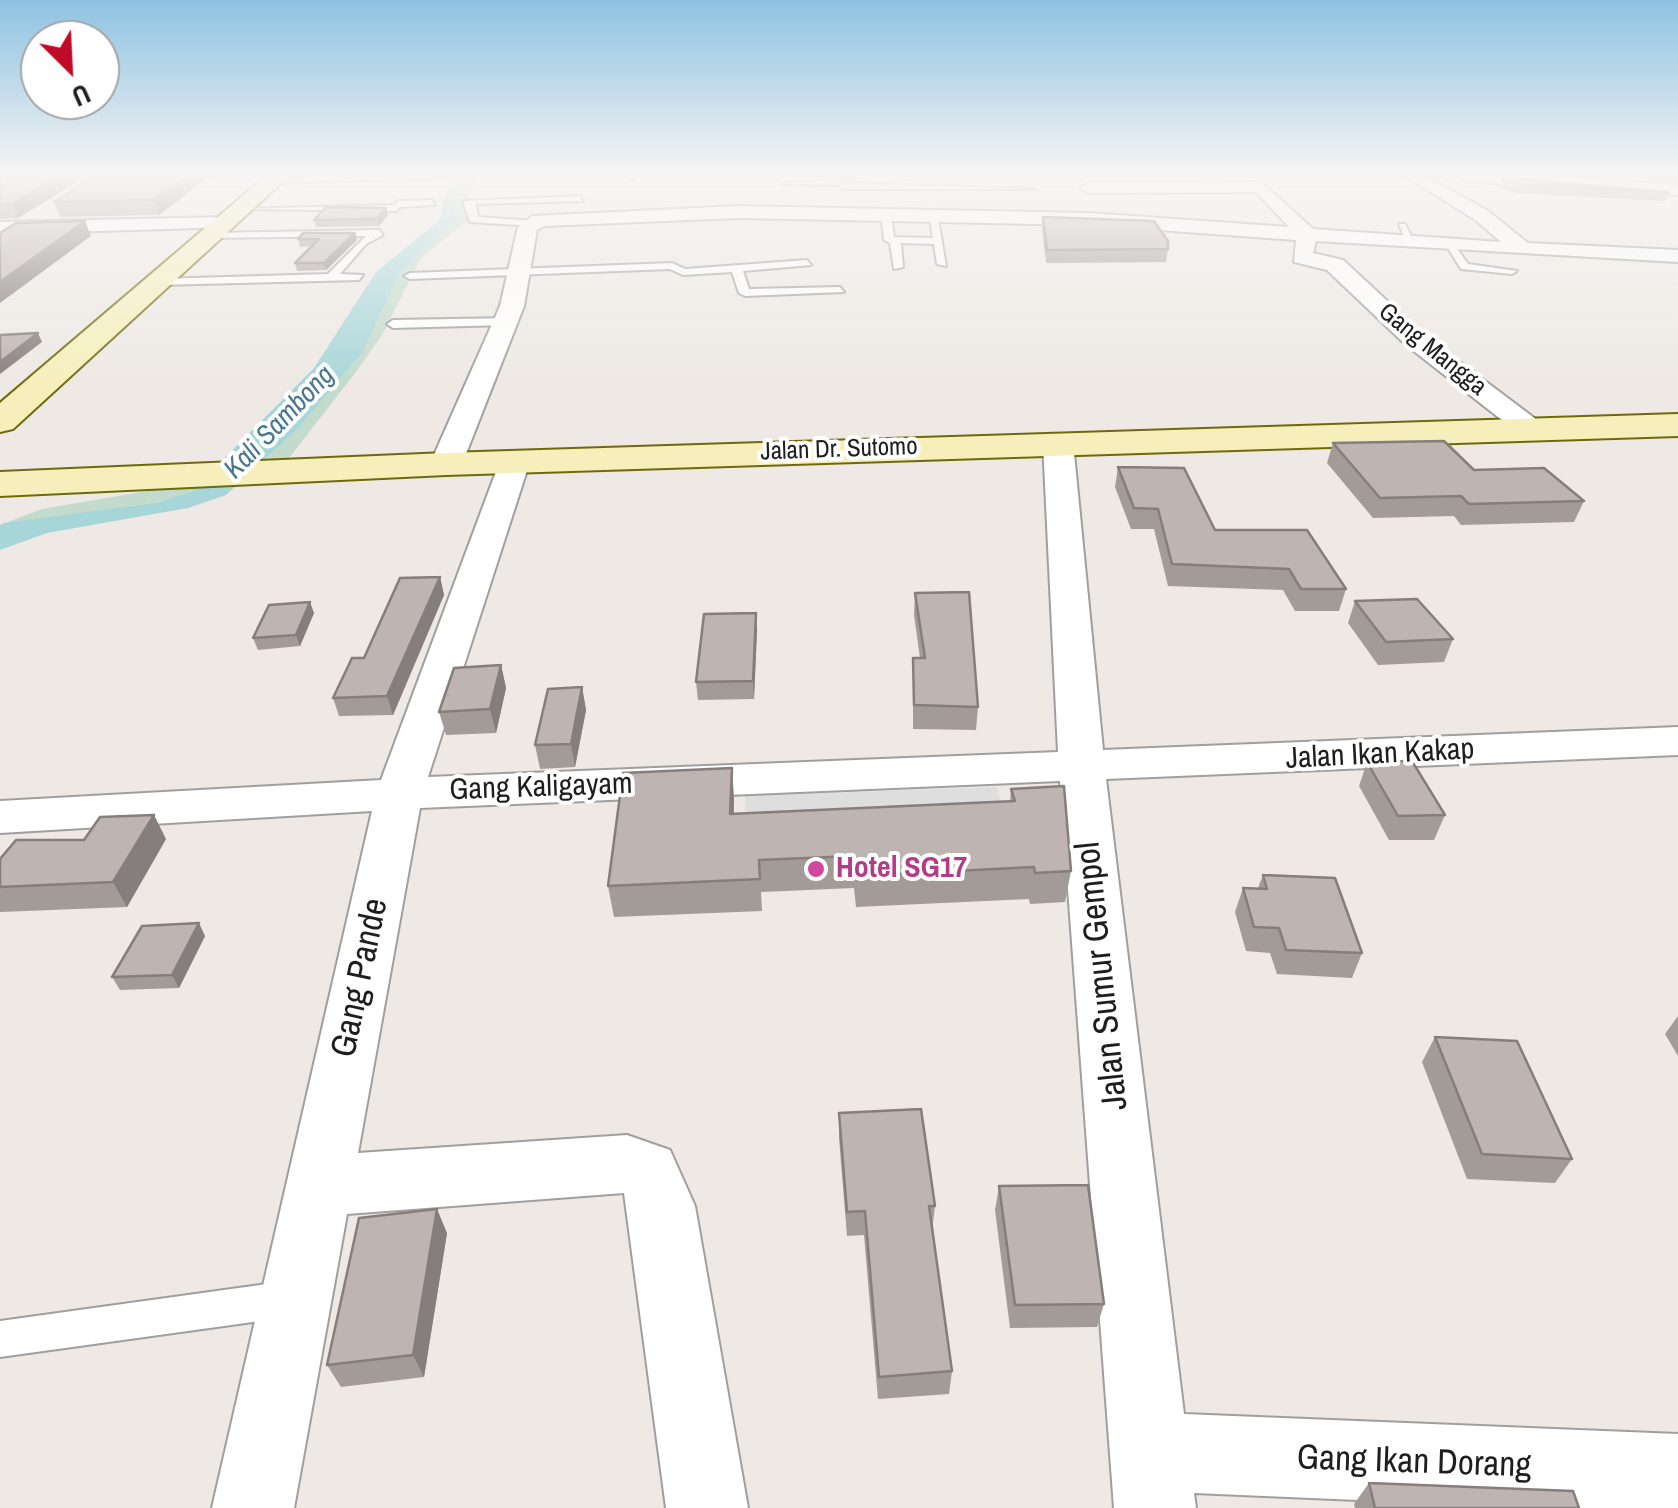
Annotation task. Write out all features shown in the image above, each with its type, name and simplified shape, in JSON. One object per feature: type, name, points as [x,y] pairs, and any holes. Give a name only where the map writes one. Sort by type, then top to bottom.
[{"type":"main road","points":[[0,421],[199,246]]},
{"type":"main road","name":"Jalan Dr. Sutomo","points":[[0,484],[515,461],[1678,425]]},
{"type":"street","points":[[446,464],[506,320],[526,246]]},
{"type":"street","name":"Gang Mangga","points":[[1304,246],[1302,256],[1334,264],[1415,340],[1531,429]]},
{"type":"street","points":[[1470,246],[1678,256]]},
{"type":"street","points":[[1520,246],[1524,250]]},
{"type":"street","name":"Jalan Sumur Gempol","points":[[1058,443],[1082,768],[1152,1480]]},
{"type":"street","name":"Gang Pande","points":[[253,1508],[399,794],[515,461]]},
{"type":"street","name":"Jalan Ikan Kakap","points":[[1082,768],[1678,741]]},
{"type":"street","name":"Gang Kaligayam","points":[[0,817],[399,794],[1082,768]]},
{"type":"street","points":[[318,1186],[627,1164],[647,1170],[662,1206],[707,1508]]},
{"type":"street","name":"Gang Ikan Dorang","points":[[1152,1480],[1678,1474]]},
{"type":"lane","points":[[331,278],[358,246]]},
{"type":"lane","points":[[895,246],[898,267]]},
{"type":"lane","points":[[939,246],[942,264]]},
{"type":"lane","points":[[1450,246],[1465,267],[1512,271]]},
{"type":"lane","points":[[1656,256],[1678,266]]},
{"type":"lane","points":[[410,276],[672,266],[683,272],[807,263]]},
{"type":"lane","points":[[736,268],[745,293],[840,290]]},
{"type":"lane","points":[[1478,269],[1491,283]]},
{"type":"lane","points":[[158,282],[359,277]]},
{"type":"lane","points":[[393,324],[506,320]]},
{"type":"lane","points":[[0,1339],[296,1298]]},
{"type":"green space","points":[[429,246],[435,246],[421,258],[382,335],[289,458],[263,459],[296,429],[357,359],[400,273]]},
{"type":"green space","points":[[225,461],[178,499],[0,525],[42,509],[194,483]]},
{"type":"shaded area","points":[[997,787],[1004,812],[745,823],[745,796]]},
{"type":"water","name":"Kali Sambong","points":[[407,246],[429,246],[400,273],[362,353],[296,430],[226,495],[188,508],[47,533],[0,550],[0,525],[5,523],[160,502],[191,492],[314,368],[376,272]]},
{"type":"building","points":[[0,246],[50,246],[0,282]]},
{"type":"building","points":[[312,246],[341,246],[324,263],[295,263]]},
{"type":"building","points":[[1047,246],[1168,246],[1168,249],[1047,250]]},
{"type":"building","points":[[38,333],[0,362],[0,335]]},
{"type":"building","points":[[1444,441],[1474,470],[1544,468],[1584,501],[1469,504],[1461,496],[1380,498],[1333,443]]},
{"type":"building","points":[[1118,467],[1184,468],[1215,530],[1307,530],[1346,589],[1301,589],[1289,569],[1172,564],[1158,509],[1134,508]]},
{"type":"building","points":[[440,577],[387,696],[333,698],[352,658],[364,658],[400,578]]},
{"type":"building","points":[[969,592],[978,707],[914,705],[913,658],[925,658],[915,593]]},
{"type":"building","points":[[1417,599],[1453,639],[1386,642],[1355,601]]},
{"type":"building","points":[[310,602],[296,635],[253,638],[269,605]]},
{"type":"building","points":[[756,613],[753,681],[696,682],[704,614]]},
{"type":"building","points":[[501,665],[490,709],[439,712],[454,668]]},
{"type":"building","points":[[582,687],[571,744],[535,745],[548,689]]},
{"type":"building","points":[[1412,761],[1445,815],[1398,816],[1367,762]]},
{"type":"building","points":[[732,768],[730,814],[1015,801],[1011,789],[1064,786],[1071,871],[1035,873],[1034,867],[856,876],[854,856],[759,860],[760,879],[608,886],[623,773]]},
{"type":"building","points":[[154,815],[113,882],[0,887],[0,859],[16,840],[84,840],[100,817]]},
{"type":"building","points":[[1263,875],[1335,878],[1362,953],[1286,950],[1279,928],[1254,927],[1243,888],[1267,889]]},
{"type":"building","points":[[199,923],[172,975],[112,977],[142,926]]},
{"type":"building","points":[[1435,1037],[1517,1041],[1572,1159],[1482,1154]]},
{"type":"building","points":[[921,1109],[935,1206],[929,1206],[952,1371],[879,1377],[865,1211],[847,1212],[839,1113]]},
{"type":"building","points":[[1088,1185],[1104,1304],[1015,1305],[999,1186]]},
{"type":"building","points":[[437,1209],[413,1355],[327,1365],[359,1218]]},
{"type":"building","points":[[1369,1483],[1573,1491],[1579,1508],[1375,1508]]},
{"type":"place","name":"Hotel SG17","points":[[816,869]]}]
